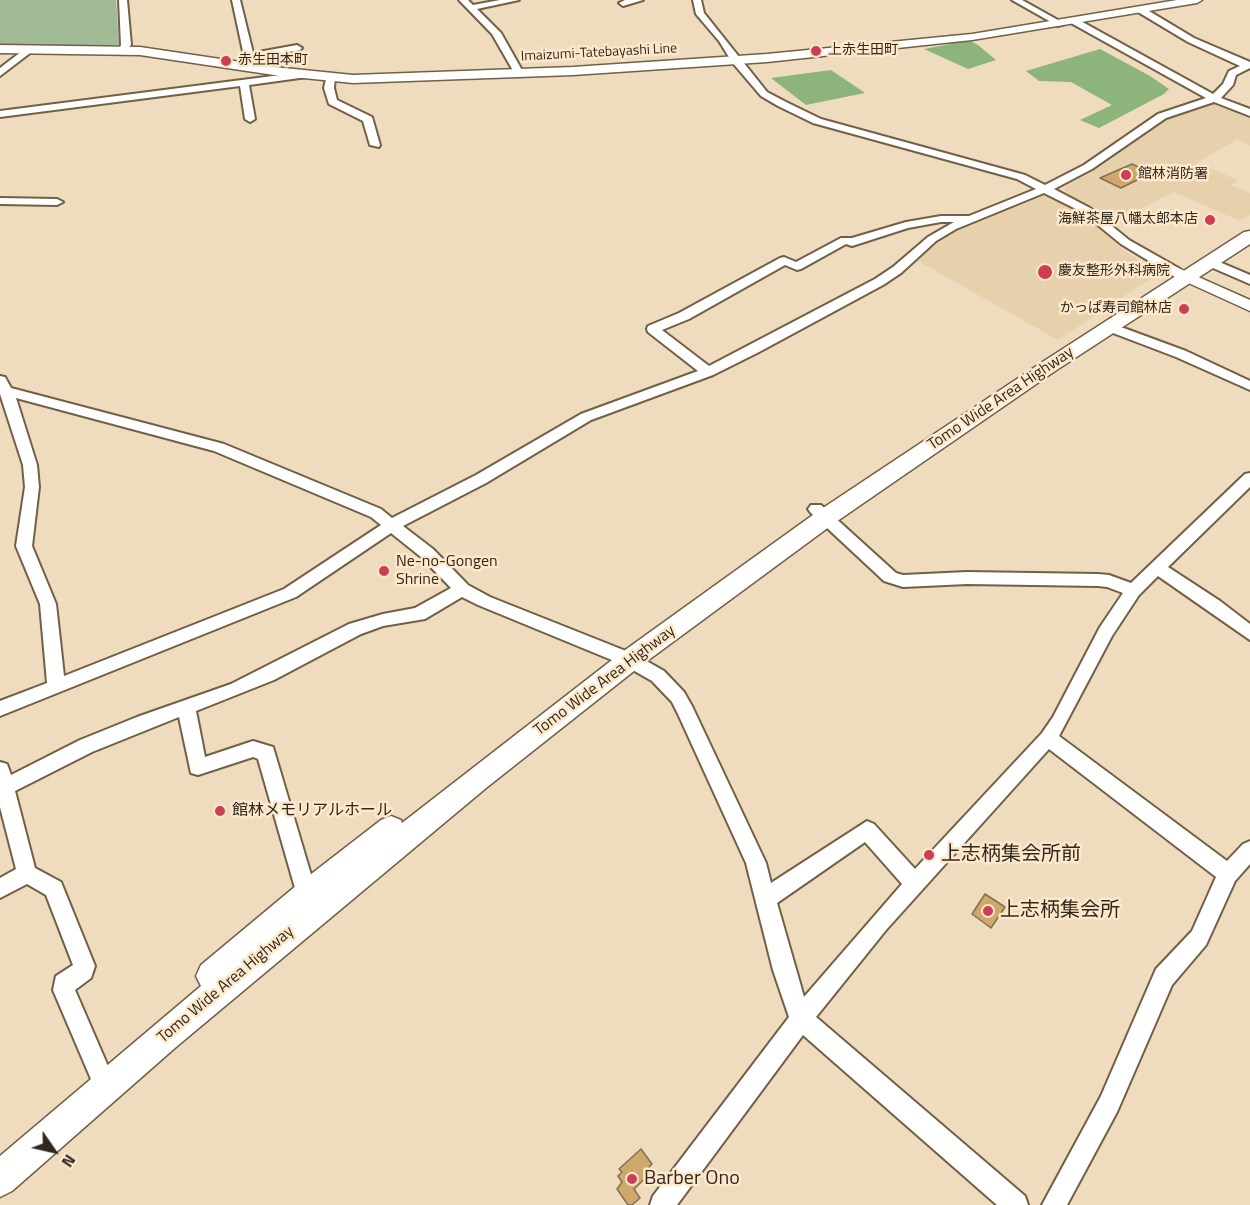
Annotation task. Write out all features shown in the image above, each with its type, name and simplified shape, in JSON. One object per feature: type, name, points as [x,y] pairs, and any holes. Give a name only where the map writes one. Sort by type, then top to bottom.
[{"type":"highway","name":"Tomo Wide Area Highway","points":[[821,514],[1110,327],[1250,225]]},
{"type":"highway","name":"Tomo Wide Area Highway","points":[[0,1157],[307,895],[623,657],[821,514],[1181,275],[1210,262],[1250,236]]},
{"type":"highway","name":"Tomo Wide Area Highway","points":[[0,1179],[174,1028],[623,657]]},
{"type":"main road","name":"Imaizumi-Tatebayashi Line","points":[[0,49],[123,50],[246,61],[304,75],[375,78],[735,60],[972,37],[1061,24],[1178,1],[1197,0]]},
{"type":"main road","points":[[1181,275],[1250,306]]},
{"type":"street","points":[[123,0],[126,45],[123,50]]},
{"type":"street","points":[[236,0],[246,61],[297,48]]},
{"type":"street","points":[[463,0],[496,33],[518,72]]},
{"type":"street","points":[[470,8],[515,0]]},
{"type":"street","points":[[622,3],[639,0]]},
{"type":"street","points":[[697,0],[700,14],[764,94],[817,121],[1006,171],[1086,210],[1141,253],[1181,275]]},
{"type":"street","points":[[1016,0],[1061,24]]},
{"type":"street","points":[[1141,10],[1191,40],[1249,65]]},
{"type":"street","points":[[1074,21],[1214,99],[1250,113]]},
{"type":"street","points":[[0,73],[29,50]]},
{"type":"street","points":[[0,67],[10,63]]},
{"type":"street","points":[[0,709],[290,593],[410,515],[481,479],[586,417],[708,372],[879,282],[941,233],[971,218],[1075,176],[1162,116],[1214,99],[1228,85],[1232,73],[1249,65]]},
{"type":"street","points":[[0,114],[304,75]]},
{"type":"street","points":[[330,77],[329,88],[333,102],[368,119],[375,146]]},
{"type":"street","points":[[244,83],[250,118]]},
{"type":"street","points":[[0,201],[57,202]]},
{"type":"street","points":[[708,372],[653,329],[684,316],[784,261],[797,266],[845,240],[852,242],[888,230],[941,219],[971,218]]},
{"type":"street","points":[[1210,262],[1250,280]]},
{"type":"street","points":[[1110,327],[1181,354],[1250,386]]},
{"type":"street","points":[[3,386],[219,447],[376,513],[427,553],[462,589],[484,601],[623,657],[658,676],[678,697],[756,863],[784,970],[801,1019],[1016,1205]]},
{"type":"street","points":[[3,386],[30,465],[32,488],[24,546],[48,604],[56,685]]},
{"type":"street","points":[[662,1205],[698,1161],[801,1019],[872,931],[1048,738],[1059,722],[1106,632],[1133,591],[1250,478]]},
{"type":"street","points":[[821,514],[890,577],[903,581],[966,578],[1098,580],[1109,581],[1133,591]]},
{"type":"street","points":[[1156,567],[1214,605],[1250,633]]},
{"type":"street","points":[[99,1071],[64,990],[64,984],[83,970],[84,966],[54,889],[27,874],[2,779],[268,675],[355,629],[383,620],[419,614],[462,589]]},
{"type":"street","points":[[186,707],[198,767],[254,749],[266,753],[307,895]]},
{"type":"street","points":[[1048,738],[1228,874]]},
{"type":"street","points":[[766,898],[867,830],[915,884]]},
{"type":"street","points":[[1053,1205],[1109,1104],[1164,977],[1199,938],[1228,874],[1250,850]]},
{"type":"street","points":[[0,888],[27,874]]},
{"type":"shaded area","points":[[1215,104],[1250,117],[1250,146],[1237,139],[1197,163],[1238,180],[1231,185],[1250,193],[1250,215],[1240,221],[1174,192],[1111,224],[1091,207],[1065,192],[1065,187],[1090,173],[1151,128],[1167,119]]},
{"type":"shaded area","name":"慶友整形外科病院","points":[[1042,196],[1053,197],[1084,215],[1123,250],[1151,267],[1153,277],[1058,340],[918,261],[935,245],[960,229]]},
{"type":"green space","points":[[0,0],[116,0],[119,45],[0,45]]},
{"type":"green space","points":[[957,34],[978,45],[996,60],[968,69],[924,49],[951,44],[939,36]]},
{"type":"green space","points":[[1100,49],[1169,89],[1164,94],[1099,128],[1080,120],[1112,105],[1071,82],[1039,81],[1026,71]]},
{"type":"green space","points":[[831,70],[865,93],[806,105],[771,78]]},
{"type":"building","name":"館林消防署","points":[[1132,164],[1151,173],[1121,188],[1100,178]]},
{"type":"building","name":"上志柄集会所","points":[[985,894],[1005,907],[991,928],[972,914]]},
{"type":"building","name":"Barber Ono","points":[[641,1149],[652,1164],[649,1167],[652,1172],[634,1189],[640,1198],[632,1205],[628,1205],[617,1189],[622,1182],[618,1176],[622,1172],[619,1169]]},
{"type":"place","name":"上赤生田町","points":[[816,51]]},
{"type":"place","name":"赤生田本町","points":[[226,61]]},
{"type":"place","name":"館林消防署","points":[[1126,175]]},
{"type":"place","name":"海鮮茶屋八幡太郎本店","points":[[1210,220]]},
{"type":"place","name":"慶友整形外科病院","points":[[1045,272]]},
{"type":"place","name":"かっぱ寿司館林店","points":[[1184,309]]},
{"type":"place","name":"Ne-no-Gongen Shrine","points":[[384,571]]},
{"type":"place","name":"館林メモリアルホール","points":[[220,811]]},
{"type":"place","name":"上志柄集会所前","points":[[929,855]]},
{"type":"place","name":"上志柄集会所","points":[[988,911]]},
{"type":"place","name":"Barber Ono","points":[[632,1179]]}]
